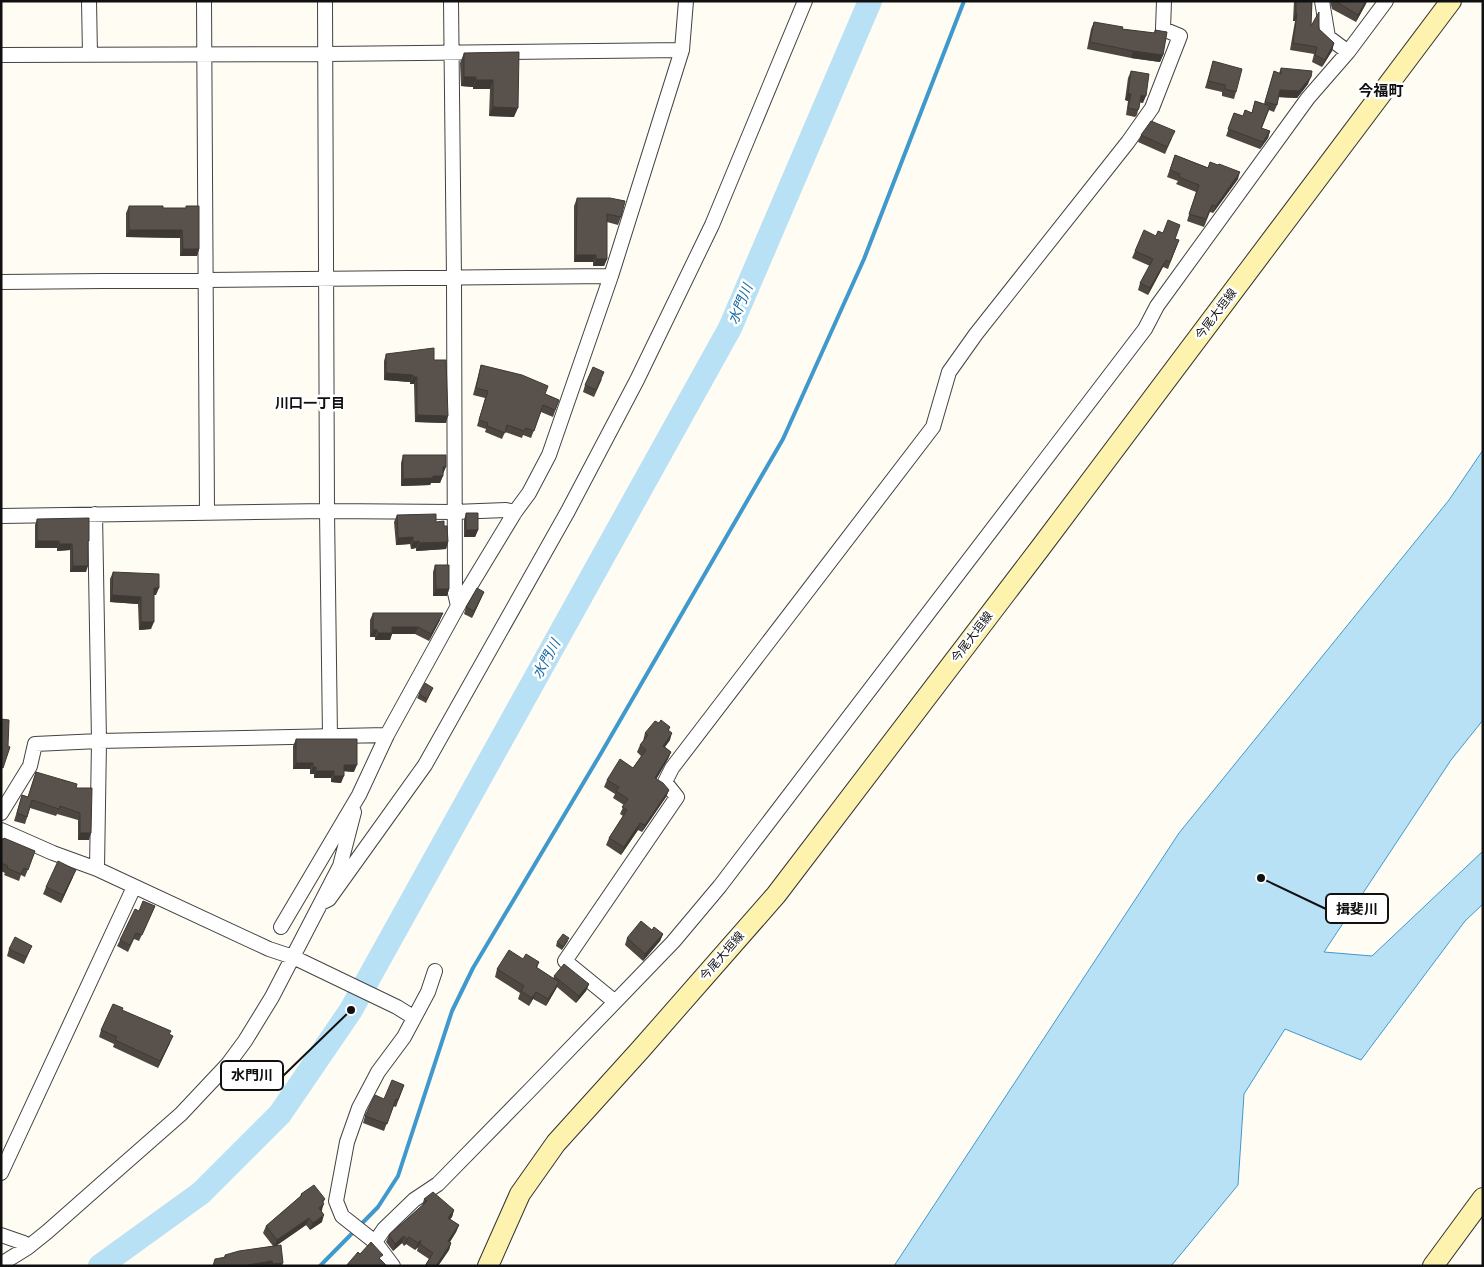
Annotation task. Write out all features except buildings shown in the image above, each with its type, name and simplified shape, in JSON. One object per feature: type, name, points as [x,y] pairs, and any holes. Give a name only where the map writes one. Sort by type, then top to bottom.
[{"type":"main road","name":"今尾大垣線","points":[[488,1266],[520,1194],[556,1143],[776,895],[1035,555],[1451,1]]},
{"type":"main road","points":[[1433,1266],[1483,1198]]},
{"type":"street","points":[[89,1],[90,55]]},
{"type":"street","points":[[204,1],[207,513]]},
{"type":"street","points":[[325,1],[330,737]]},
{"type":"street","points":[[451,1],[454,512],[455,593],[458,606]]},
{"type":"street","points":[[281,927],[358,795],[386,735],[458,606],[515,512],[529,493],[549,455],[611,276],[682,50],[686,1]]},
{"type":"street","points":[[321,903],[328,899],[425,765],[568,511],[637,380],[712,226],[805,1]]},
{"type":"street","points":[[614,1001],[565,961],[677,797],[665,782],[672,768],[933,427],[949,372],[976,334],[1128,142],[1152,108],[1180,36],[1164,29],[1164,1]]},
{"type":"street","points":[[1322,1],[1328,37],[1348,52]]},
{"type":"street","points":[[371,1240],[414,1200],[438,1184],[673,942],[720,886],[1145,329],[1157,306],[1303,106],[1348,52],[1386,1]]},
{"type":"street","points":[[1,56],[682,50]]},
{"type":"street","points":[[1,282],[611,276]]},
{"type":"street","points":[[1,516],[327,511],[454,512],[506,510],[515,512]]},
{"type":"street","points":[[96,514],[99,741],[97,869]]},
{"type":"street","points":[[1,813],[30,766],[35,744],[386,735]]},
{"type":"street","points":[[1,1264],[28,1248],[181,1114],[228,1064],[298,960],[321,903],[340,866],[358,795]]},
{"type":"street","points":[[1,830],[53,853],[97,869],[269,949],[298,960],[397,1007],[413,1017]]},
{"type":"street","points":[[1,1173],[134,887]]},
{"type":"street","points":[[393,1266],[371,1240],[342,1216],[336,1201],[347,1142],[359,1108],[378,1072],[404,1037],[428,992],[435,971]]},
{"type":"street","points":[[1,1234],[24,1244],[28,1248]]},
{"type":"water","points":[[1483,450],[1483,720],[1451,760],[1324,952],[1372,956],[1483,851],[1483,904],[1465,921],[1361,1060],[1285,1029],[1244,1094],[1238,1185],[1171,1266],[894,1266],[1179,833],[1449,500]]},
{"type":"waterway","name":"水門川","points":[[100,1266],[201,1193],[280,1114],[351,1010],[730,328],[870,1]]},
{"type":"waterway","points":[[320,1266],[378,1207],[398,1176],[452,1011],[473,968],[600,755],[783,439],[864,259],[964,1]]},
{"type":"place","name":"揖斐川","points":[[1261,878]]},
{"type":"place","name":"水門川","points":[[351,1010]]},
{"type":"district","name":"今福町","points":[[1381,91]]},
{"type":"district","name":"川口一丁目","points":[[310,403]]}]
